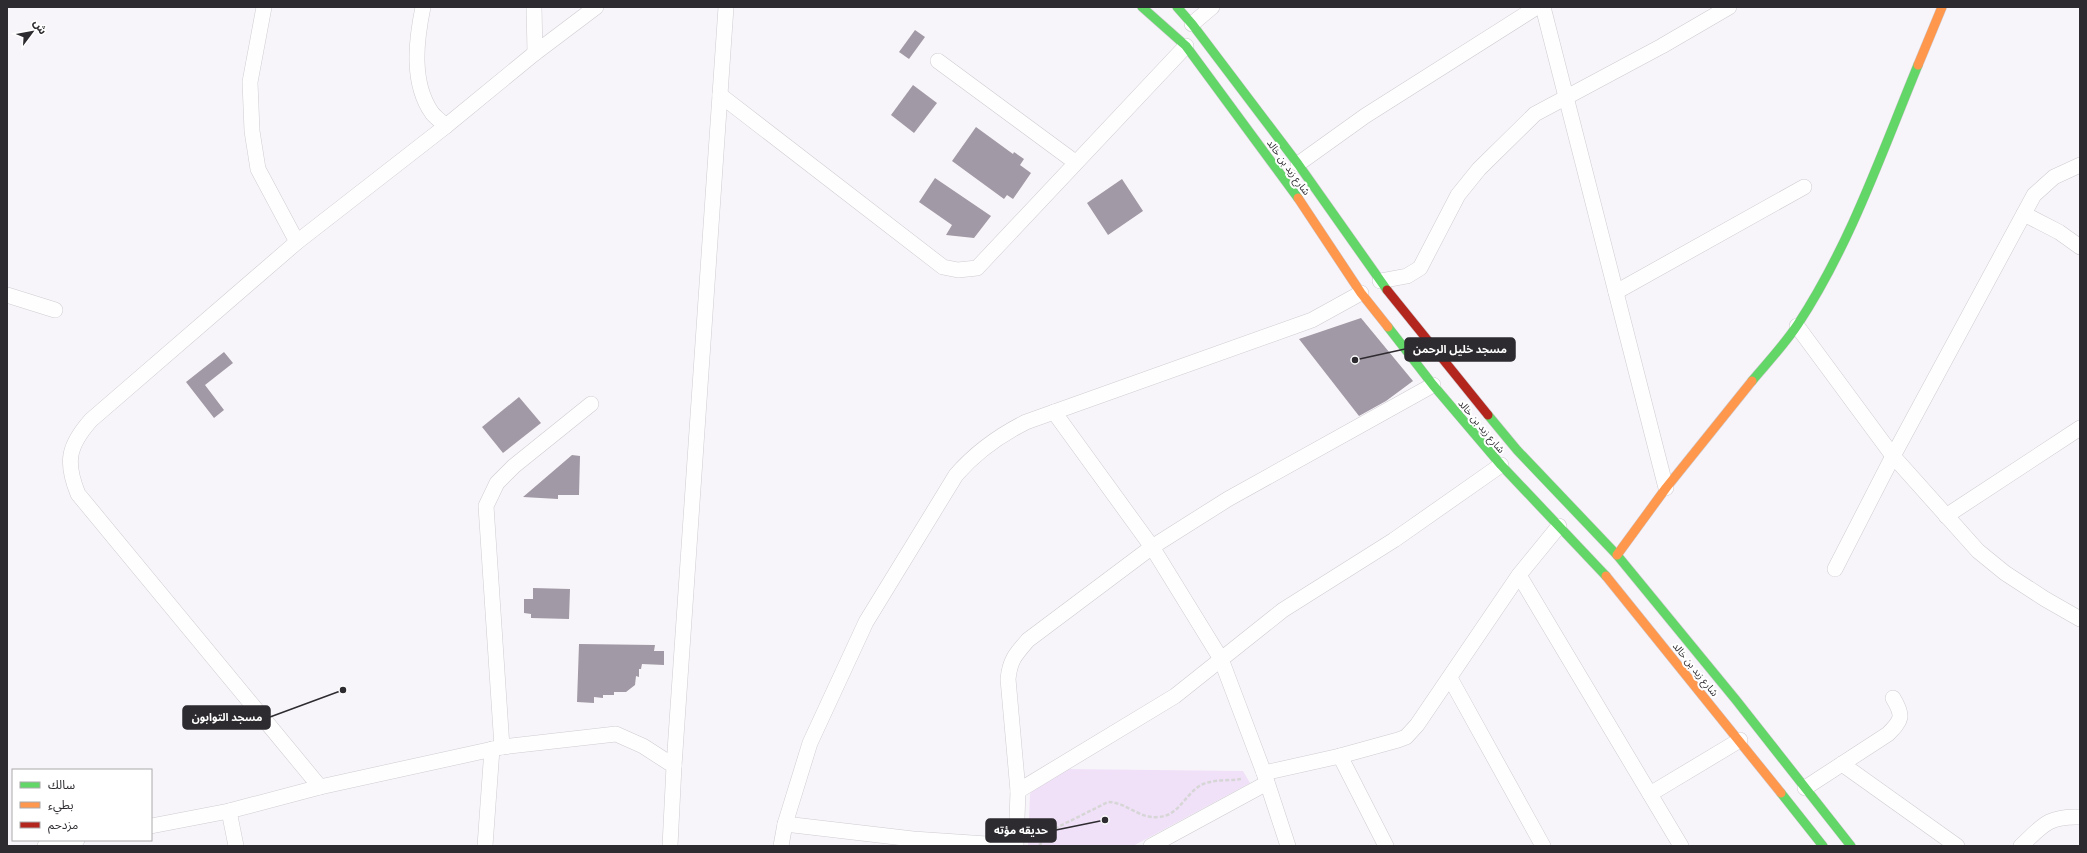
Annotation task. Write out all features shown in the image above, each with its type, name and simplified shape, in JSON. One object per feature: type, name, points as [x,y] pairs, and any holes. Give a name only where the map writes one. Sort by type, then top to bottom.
[{"type":"main road","name":"شارع زيد بن خالد","points":[[1142,7],[1186,46],[1290,186],[1361,293],[1433,385],[1500,465],[1606,576],[1740,740],[1823,846]]},
{"type":"main road","name":"شارع زيد بن خالد","points":[[1177,7],[1192,24],[1298,164],[1380,281],[1517,450],[1617,556],[1851,846]]},
{"type":"main road","points":[[1617,556],[1666,488],[1797,326],[1821,285],[1854,218],[1942,7]]},
{"type":"street","points":[[264,7],[250,82],[252,131],[258,169],[297,242]]},
{"type":"street","points":[[423,7],[418,31],[417,71],[424,96],[433,114],[446,126]]},
{"type":"street","points":[[534,7],[536,53]]},
{"type":"street","points":[[320,786],[78,494],[71,475],[70,455],[77,435],[91,420],[297,242],[596,7]]},
{"type":"street","points":[[670,846],[674,766],[726,7]]},
{"type":"street","points":[[1192,24],[1212,7]]},
{"type":"street","points":[[1298,164],[1365,116],[1537,7]]},
{"type":"street","points":[[1543,7],[1666,488]]},
{"type":"street","points":[[1380,281],[1407,276],[1420,268],[1449,209],[1468,182],[1525,122],[1545,108],[1650,53],[1729,7]]},
{"type":"street","points":[[720,95],[943,267],[958,270],[977,268],[1075,162],[1186,46]]},
{"type":"street","points":[[938,61],[1075,162]]},
{"type":"street","points":[[1835,569],[1893,456],[2034,195],[2044,185],[2080,165]]},
{"type":"street","points":[[1616,292],[1804,187]]},
{"type":"street","points":[[2024,214],[2059,232],[2080,247]]},
{"type":"street","points":[[781,846],[785,824],[810,743],[866,622],[956,475],[969,461],[1003,433],[1026,422],[1312,320],[1361,293]]},
{"type":"street","points":[[7,295],[55,310]]},
{"type":"street","points":[[1797,326],[1893,456],[1978,551],[2005,573],[2044,600],[2080,618]]},
{"type":"street","points":[[785,824],[913,839],[1016,846],[1018,791],[1008,679],[1010,664],[1014,656],[1034,635],[1152,547],[1228,499],[1433,385]]},
{"type":"street","points":[[485,846],[497,748],[486,506],[498,482],[514,466],[590,404]]},
{"type":"street","points":[[1054,412],[1152,547],[1221,659],[1265,778],[1288,846]]},
{"type":"street","points":[[1946,516],[2080,428]]},
{"type":"street","points":[[1018,791],[1175,696],[1283,610],[1394,540],[1500,465]]},
{"type":"street","points":[[1151,846],[1265,778],[1406,737],[1418,725],[1519,575],[1559,526]]},
{"type":"street","points":[[1519,575],[1681,846]]},
{"type":"street","points":[[1450,678],[1543,846]]},
{"type":"street","points":[[1805,788],[1888,734],[1897,725],[1901,718],[1900,709],[1893,698]]},
{"type":"street","points":[[152,826],[229,811],[320,786],[497,748],[616,734],[643,746],[674,766]]},
{"type":"street","points":[[1650,794],[1740,740]]},
{"type":"street","points":[[1340,756],[1386,846]]},
{"type":"street","points":[[1842,764],[1957,846]]},
{"type":"street","points":[[229,811],[236,846]]},
{"type":"street","points":[[2021,846],[2050,820],[2062,816],[2080,817]]},
{"type":"street","points":[[45,846],[72,841]]},
{"type":"path","points":[[1039,846],[1050,831],[1108,802],[1117,802],[1144,816],[1157,818],[1170,815],[1189,794],[1201,785],[1211,781],[1247,778]]},
{"type":"shaded area","points":[[1066,769],[1243,771],[1250,783],[1133,846],[1028,846],[1030,794],[1036,786]]},
{"type":"building","points":[[915,30],[925,37],[909,59],[899,52]]},
{"type":"building","points":[[913,85],[937,103],[914,133],[891,115]]},
{"type":"building","points":[[976,127],[1013,154],[1014,152],[1024,159],[1020,165],[1031,173],[1013,199],[1007,195],[1004,199],[952,161]]},
{"type":"building","points":[[935,178],[991,216],[974,238],[946,235],[952,225],[919,202]]},
{"type":"building","points":[[1122,179],[1143,211],[1108,235],[1087,203]]},
{"type":"building","points":[[1361,318],[1413,381],[1386,401],[1359,416],[1299,339]]},
{"type":"building","points":[[224,352],[233,363],[205,385],[224,410],[214,418],[186,382]]},
{"type":"building","points":[[519,397],[541,423],[503,453],[482,427]]},
{"type":"building","points":[[572,455],[580,456],[579,495],[558,495],[558,499],[523,497]]},
{"type":"building","points":[[533,588],[570,589],[569,619],[531,618],[531,614],[524,613],[524,599],[533,599]]},
{"type":"building","points":[[579,644],[655,645],[654,651],[664,651],[664,665],[642,664],[641,669],[639,669],[639,677],[636,676],[635,685],[626,692],[614,692],[614,695],[603,695],[603,698],[594,697],[594,703],[577,702]]},
{"type":"traffic: fast","points":[[1142,7],[1186,46],[1298,198]]},
{"type":"traffic: fast","points":[[1177,7],[1192,24],[1298,164],[1387,290]]},
{"type":"traffic: fast","points":[[1752,381],[1782,346],[1798,324],[1817,294],[1834,262],[1864,198],[1918,65]]},
{"type":"traffic: fast","points":[[1388,327],[1433,385],[1501,465],[1606,576]]},
{"type":"traffic: fast","points":[[1488,415],[1517,450],[1617,555],[1736,700],[1851,846]]},
{"type":"traffic: fast","points":[[1781,793],[1823,846]]},
{"type":"traffic: slow","points":[[1918,65],[1942,7]]},
{"type":"traffic: slow","points":[[1298,198],[1361,293],[1388,327]]},
{"type":"traffic: slow","points":[[1617,555],[1666,488],[1752,381]]},
{"type":"traffic: slow","points":[[1606,576],[1781,793]]},
{"type":"traffic: jam","points":[[1387,290],[1488,415]]},
{"type":"place","name":"مسجد خليل الرحمن","points":[[1355,360]]},
{"type":"place","name":"مسجد التوابون","points":[[343,690]]},
{"type":"place","name":"حديقه مؤته","points":[[1105,820]]}]
